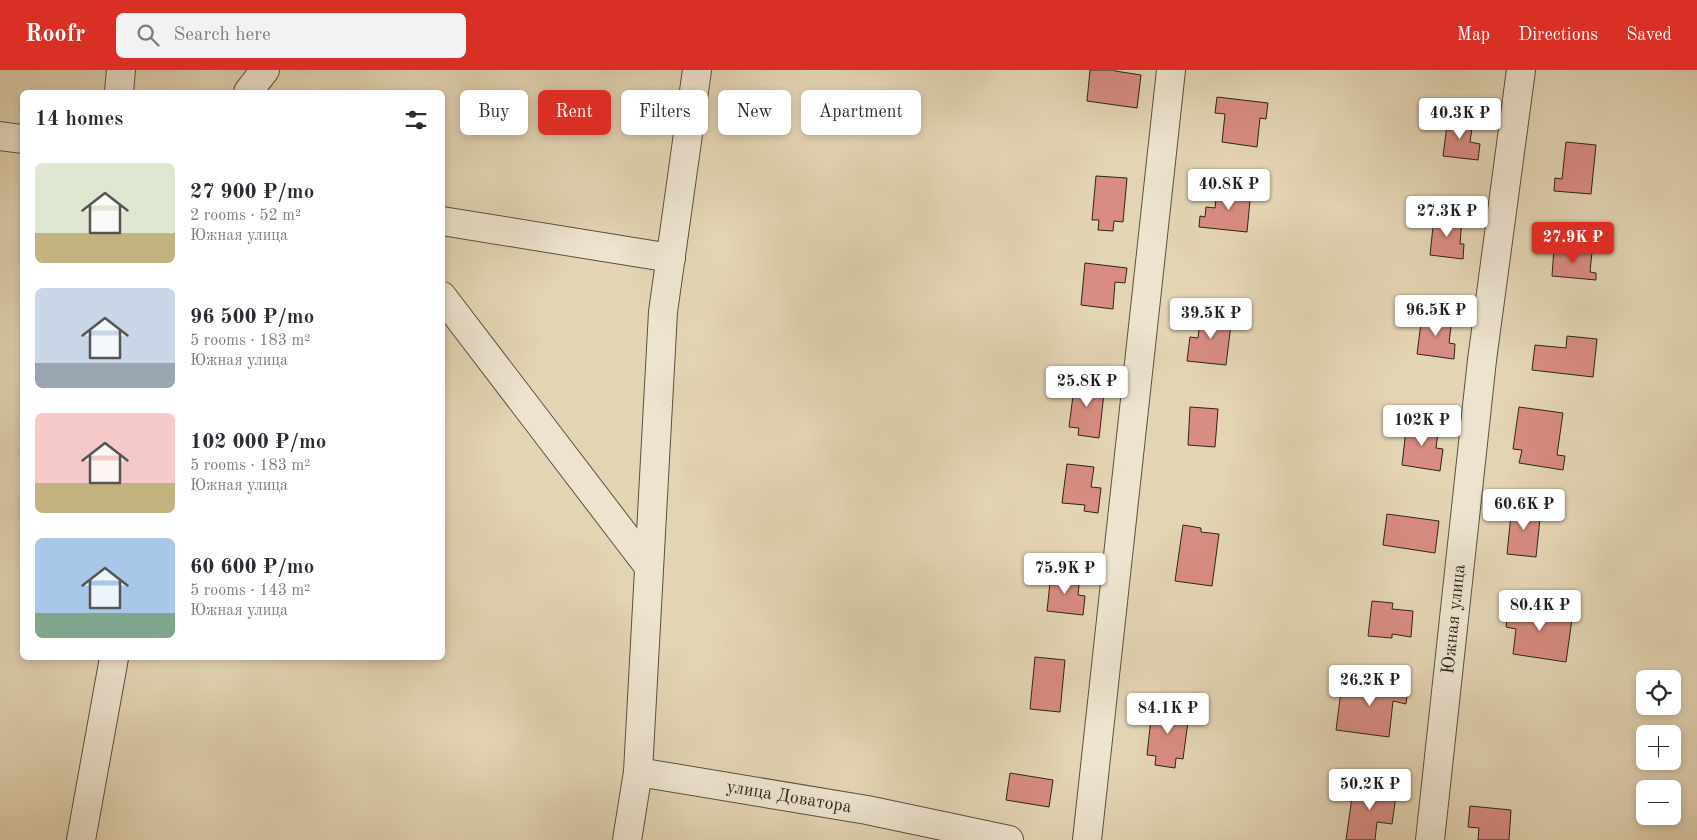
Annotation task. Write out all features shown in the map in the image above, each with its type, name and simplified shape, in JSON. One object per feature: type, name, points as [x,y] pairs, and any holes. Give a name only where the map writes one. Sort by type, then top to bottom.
[{"type":"street","points":[[119,90],[121,70]]},
{"type":"street","points":[[250,90],[265,70]]},
{"type":"street","points":[[627,840],[638,772],[664,312],[697,70]]},
{"type":"street","points":[[1088,840],[1171,70]]},
{"type":"street","name":"Южная улица","points":[[1430,840],[1482,360],[1521,70]]},
{"type":"street","points":[[0,136],[20,139]]},
{"type":"street","points":[[445,221],[671,258]]},
{"type":"street","points":[[445,300],[649,567]]},
{"type":"street","points":[[81,840],[114,660]]},
{"type":"street","name":"улица Доватора","points":[[638,772],[867,810],[1009,840]]},
{"type":"building","points":[[1090,70],[1115,70],[1141,75],[1137,108],[1087,101]]},
{"type":"building","points":[[1217,97],[1268,103],[1266,119],[1260,118],[1257,147],[1222,142],[1225,114],[1215,113]]},
{"type":"building","points":[[1448,118],[1473,121],[1470,142],[1480,144],[1478,160],[1443,156]]},
{"type":"building","points":[[1566,142],[1596,145],[1591,194],[1554,191],[1555,178],[1562,179]]},
{"type":"building","points":[[1096,176],[1127,178],[1123,222],[1114,221],[1113,231],[1098,230],[1099,220],[1092,220]]},
{"type":"building","points":[[1217,187],[1251,190],[1247,232],[1199,227],[1200,216],[1205,217],[1206,207],[1215,208]]},
{"type":"building","points":[[1434,217],[1462,220],[1460,244],[1464,244],[1463,259],[1430,255]]},
{"type":"building","points":[[1554,248],[1592,252],[1590,272],[1596,273],[1596,280],[1552,276]]},
{"type":"building","points":[[1085,263],[1127,268],[1125,283],[1115,282],[1113,309],[1081,305]]},
{"type":"building","points":[[1201,313],[1232,316],[1226,365],[1187,361],[1190,337],[1198,338]]},
{"type":"building","points":[[1422,315],[1452,318],[1449,343],[1455,344],[1454,359],[1417,354]]},
{"type":"building","points":[[1567,336],[1597,339],[1593,377],[1532,370],[1535,345],[1566,348]]},
{"type":"building","points":[[1075,380],[1105,384],[1099,438],[1078,435],[1079,428],[1069,427]]},
{"type":"building","points":[[1190,407],[1218,409],[1215,447],[1188,445]]},
{"type":"building","points":[[1519,407],[1563,413],[1557,455],[1565,456],[1563,470],[1519,463],[1522,450],[1513,449]]},
{"type":"building","points":[[1407,421],[1439,425],[1436,448],[1443,449],[1440,471],[1402,465]]},
{"type":"building","points":[[1067,464],[1094,467],[1091,487],[1101,488],[1098,513],[1084,511],[1085,505],[1062,503]]},
{"type":"building","points":[[1512,505],[1541,509],[1536,557],[1507,554]]},
{"type":"building","points":[[1387,514],[1439,521],[1435,553],[1383,545]]},
{"type":"building","points":[[1183,525],[1201,528],[1201,532],[1219,534],[1212,586],[1175,581]]},
{"type":"building","points":[[1051,573],[1080,576],[1078,595],[1085,596],[1083,615],[1047,611]]},
{"type":"building","points":[[1372,601],[1393,603],[1392,609],[1413,611],[1411,637],[1392,634],[1392,638],[1368,636]]},
{"type":"building","points":[[1509,603],[1573,612],[1566,662],[1513,654],[1516,629],[1506,627]]},
{"type":"building","points":[[1035,657],[1065,660],[1060,712],[1030,709]]},
{"type":"building","points":[[1356,677],[1398,682],[1397,687],[1408,689],[1406,704],[1393,701],[1389,737],[1336,730],[1341,691],[1354,693]]},
{"type":"building","points":[[1162,705],[1182,707],[1181,713],[1189,714],[1183,759],[1176,758],[1175,768],[1155,765],[1156,756],[1147,755],[1152,709],[1161,710]]},
{"type":"building","points":[[1010,773],[1053,780],[1049,807],[1006,800]]},
{"type":"building","points":[[1354,783],[1367,785],[1366,791],[1375,793],[1376,786],[1397,789],[1392,824],[1377,822],[1375,840],[1346,840]]},
{"type":"building","points":[[1470,806],[1511,810],[1509,840],[1478,840],[1479,828],[1468,827]]}]
